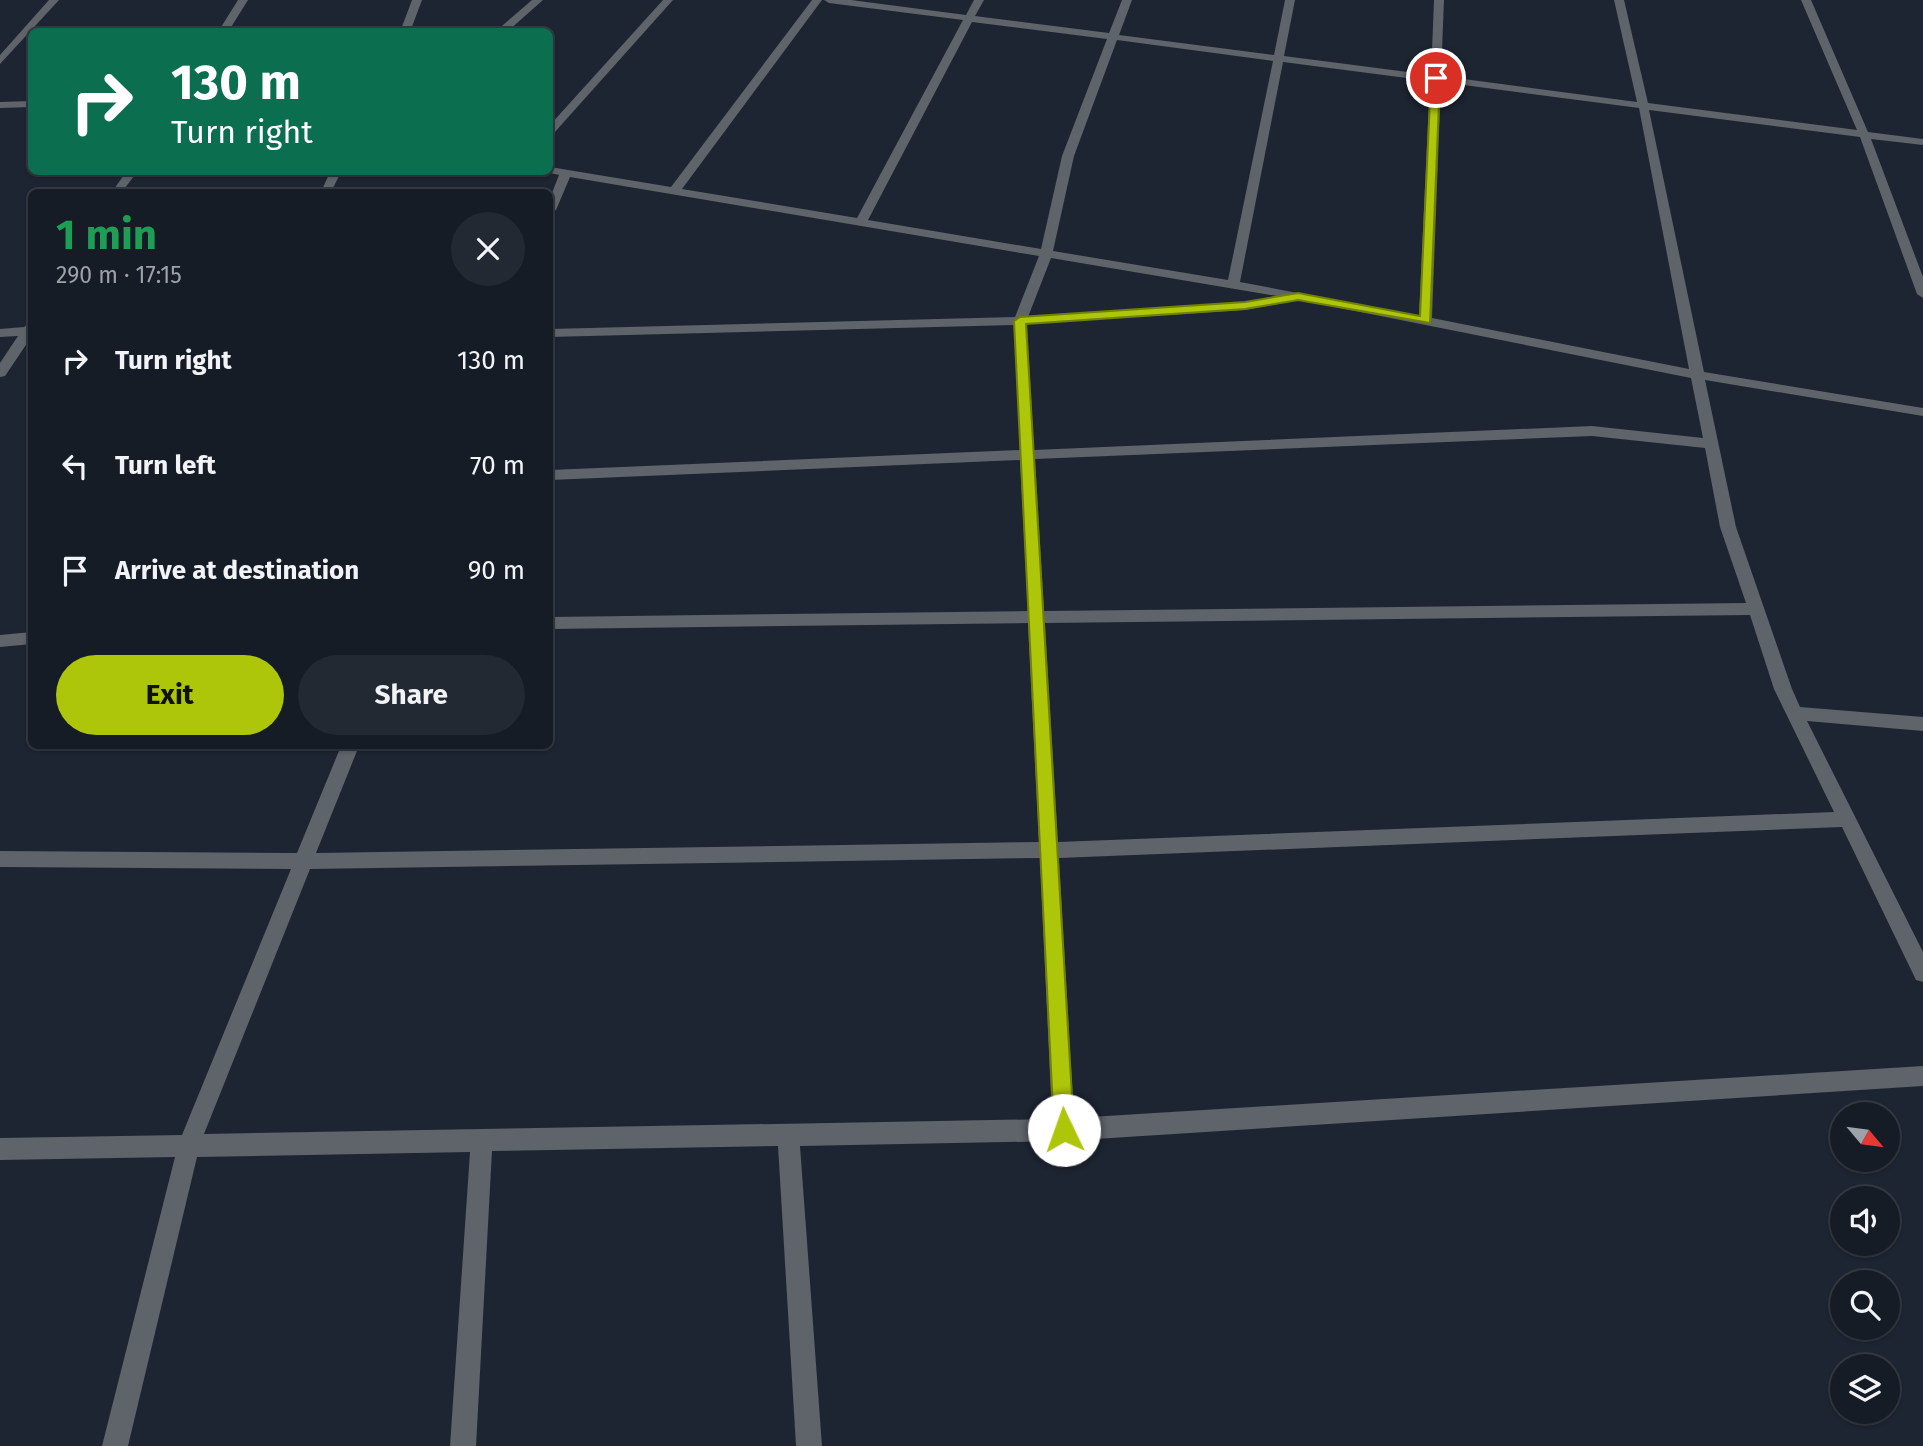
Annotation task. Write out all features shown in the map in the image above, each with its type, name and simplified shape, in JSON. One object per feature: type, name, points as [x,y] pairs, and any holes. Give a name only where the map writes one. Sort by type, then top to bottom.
[{"type":"street","points":[[29,28],[54,0]]},
{"type":"street","points":[[226,28],[243,0]]},
{"type":"street","points":[[406,28],[417,0]]},
{"type":"street","points":[[505,28],[538,0]]},
{"type":"street","points":[[553,128],[668,0]]},
{"type":"street","points":[[674,191],[817,0]]},
{"type":"street","points":[[829,0],[1923,142]]},
{"type":"street","points":[[861,222],[979,0]]},
{"type":"street","points":[[1064,1130],[1020,321],[1046,254],[1068,156],[1127,0]]},
{"type":"street","points":[[1233,286],[1290,0]]},
{"type":"street","points":[[1425,321],[1439,0]]},
{"type":"street","points":[[1619,0],[1643,104],[1728,527],[1783,689],[1923,974]]},
{"type":"street","points":[[1806,0],[1864,134],[1923,294]]},
{"type":"street","points":[[0,61],[28,29]]},
{"type":"street","points":[[0,105],[28,104]]},
{"type":"street","points":[[553,171],[1298,296],[1698,375],[1923,412]]},
{"type":"street","points":[[553,203],[566,173]]},
{"type":"street","points":[[553,333],[1020,321],[1245,306],[1298,296]]},
{"type":"street","points":[[0,333],[28,328]]},
{"type":"street","points":[[0,373],[28,330]]},
{"type":"street","points":[[553,475],[1592,431],[1711,444]]},
{"type":"street","points":[[553,623],[1756,609]]},
{"type":"street","points":[[0,641],[28,638]]},
{"type":"street","points":[[1795,713],[1923,724]]},
{"type":"street","points":[[115,1446],[189,1145],[349,749]]},
{"type":"street","points":[[0,859],[303,861],[1048,850],[1847,819]]},
{"type":"street","points":[[0,1149],[1064,1130],[1923,1076]]},
{"type":"street","points":[[788,1135],[809,1446]]},
{"type":"street","points":[[463,1446],[482,1140]]},
{"type":"route","points":[[1064,1130],[1020,321],[1245,306],[1298,296],[1425,321],[1436,78]]}]
